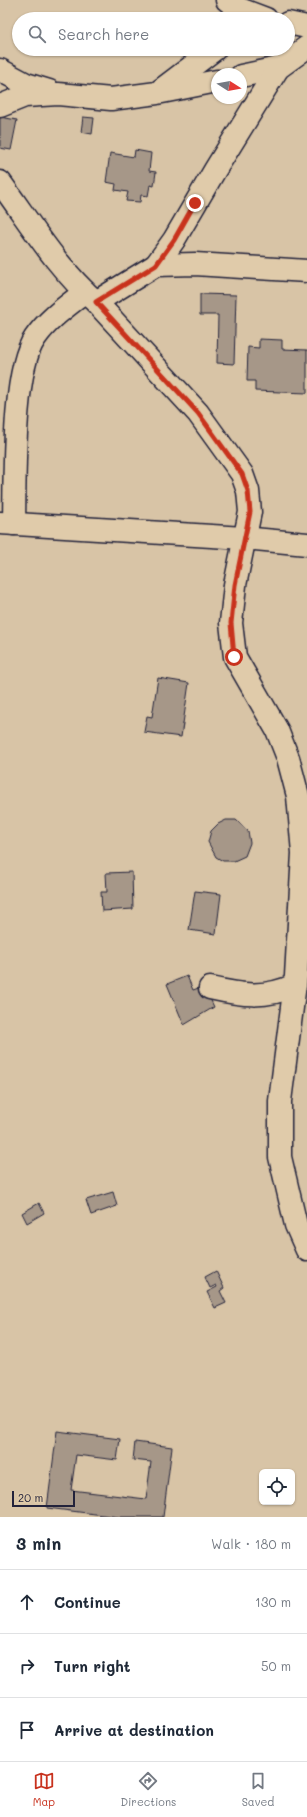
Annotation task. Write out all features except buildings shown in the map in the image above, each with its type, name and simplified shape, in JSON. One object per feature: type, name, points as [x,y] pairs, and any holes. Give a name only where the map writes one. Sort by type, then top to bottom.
[{"type":"street","points":[[227,0],[245,12]]},
{"type":"street","points":[[295,24],[307,27]]},
{"type":"street","points":[[295,56],[307,47]]},
{"type":"street","points":[[157,93],[206,56]]},
{"type":"street","points":[[156,265],[174,240],[278,68],[295,56]]},
{"type":"street","points":[[247,75],[278,68]]},
{"type":"street","points":[[0,70],[26,84],[58,94]]},
{"type":"street","points":[[0,106],[25,96],[58,94],[111,99],[157,93],[211,82]]},
{"type":"street","points":[[0,182],[47,249],[198,413],[242,474],[248,491],[250,512],[235,585],[231,623],[234,657],[277,730],[288,758],[298,796],[303,853],[295,985],[280,1101],[280,1157],[296,1225],[307,1250]]},
{"type":"street","points":[[307,271],[194,264],[156,265],[59,312],[35,338],[25,362],[7,524],[244,538],[307,544]]},
{"type":"street","points":[[210,988],[243,994],[264,995],[281,992],[295,985]]},
{"type":"route","points":[[195,203],[174,240],[156,265],[96,302],[198,413],[242,474],[248,491],[250,512],[235,585],[231,623],[234,657]]}]
